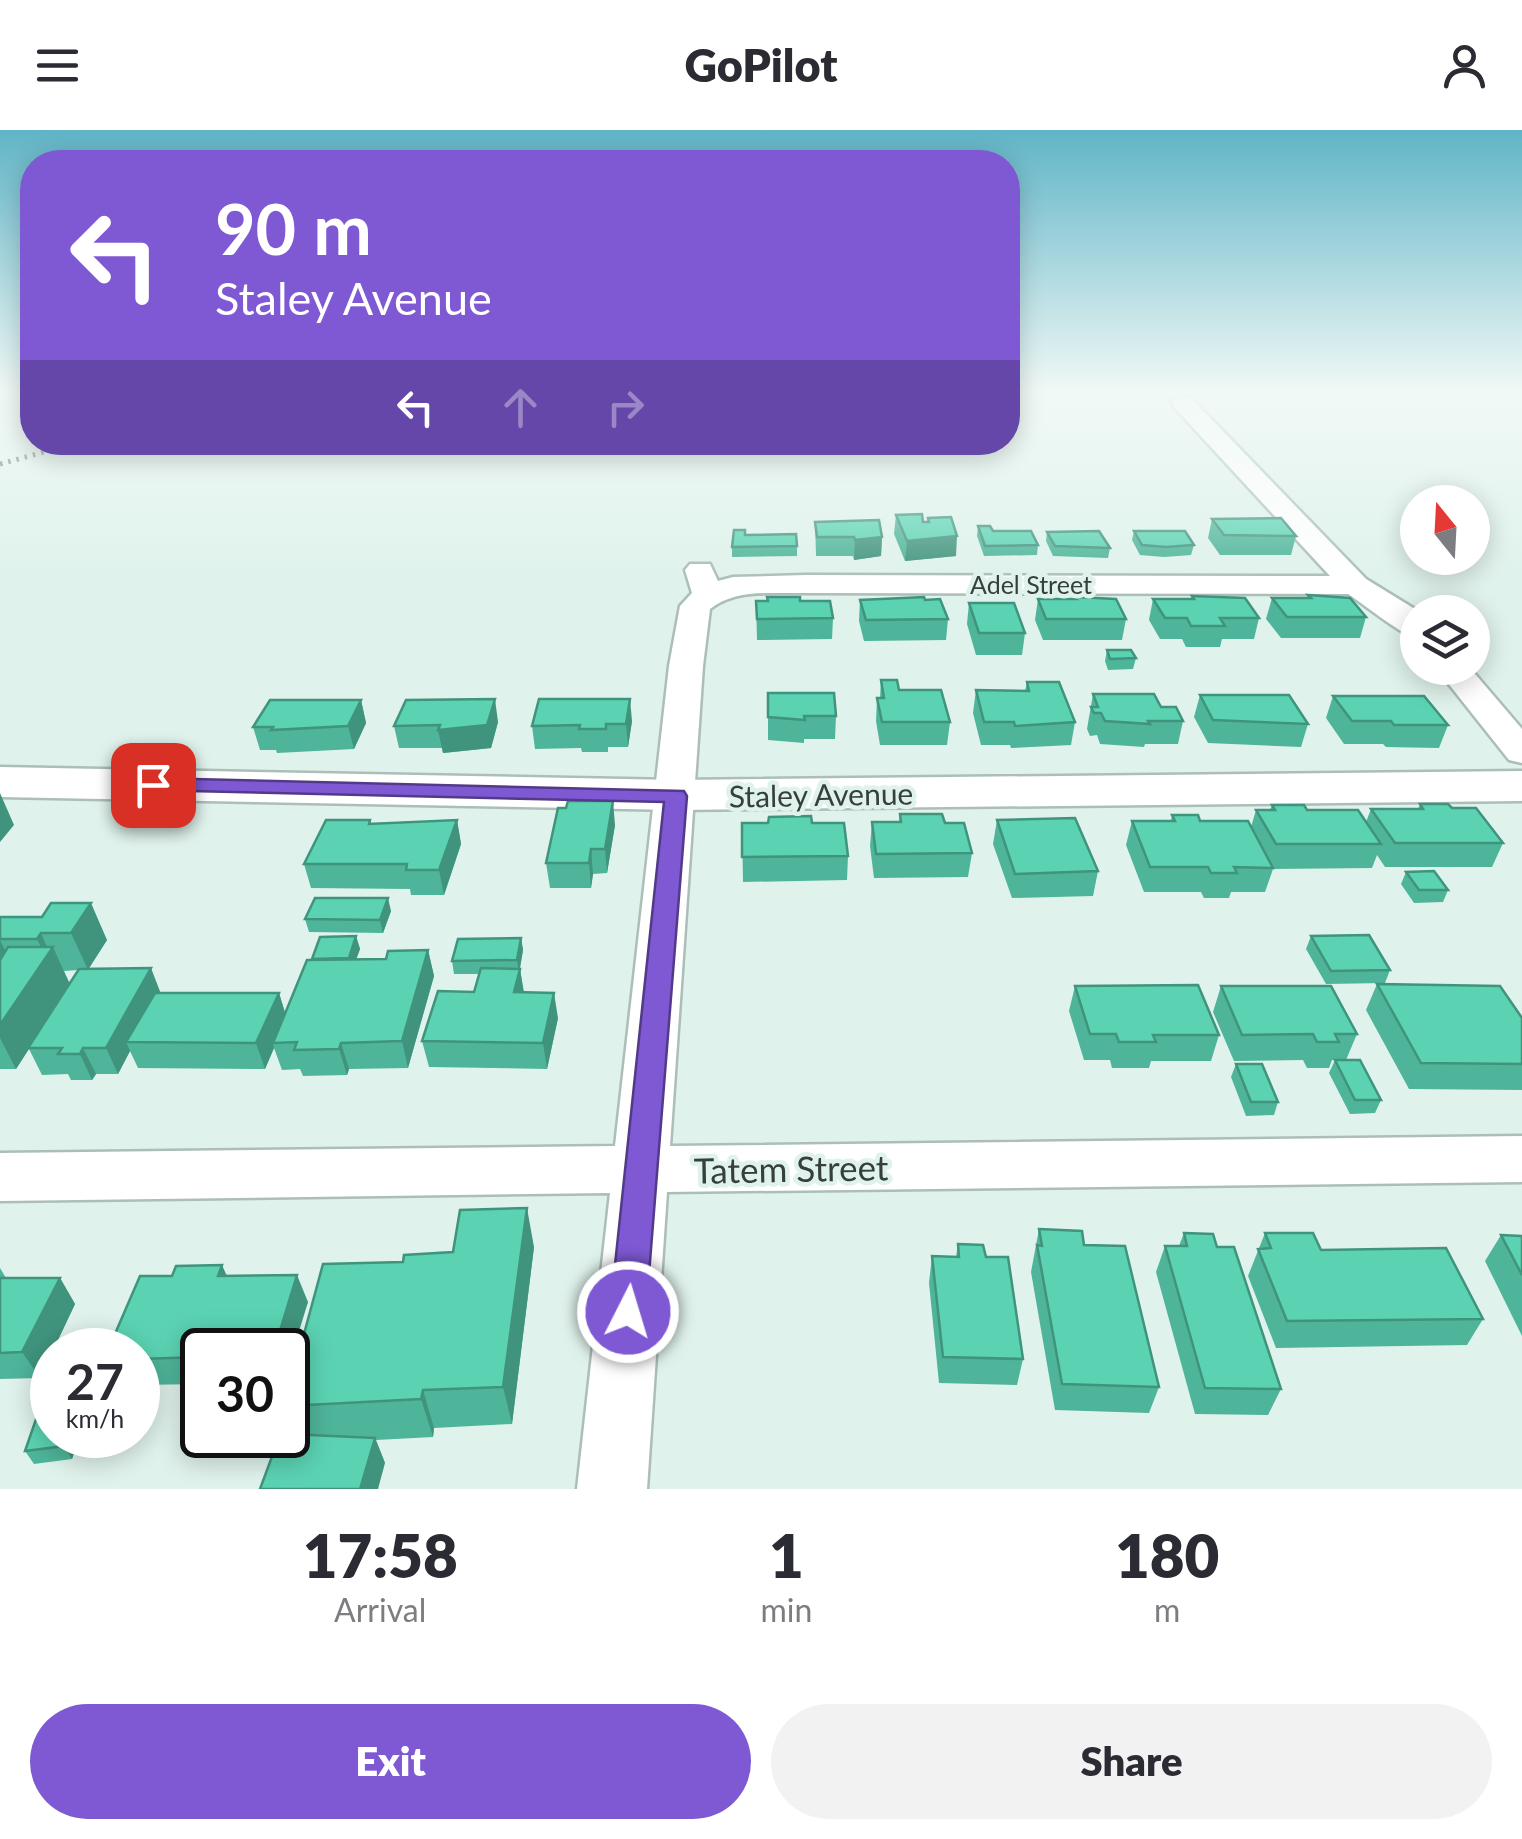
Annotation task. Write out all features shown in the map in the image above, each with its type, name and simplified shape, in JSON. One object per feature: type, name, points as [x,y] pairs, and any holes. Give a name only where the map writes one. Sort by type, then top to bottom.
[{"type":"street","points":[[1233,455],[1355,584],[1400,613]]},
{"type":"street","name":"Adel Street","points":[[676,796],[686,666],[695,606],[704,583],[1355,584]]},
{"type":"street","points":[[1466,685],[1522,752]]},
{"type":"street","name":"Staley Avenue","points":[[0,782],[676,796],[1522,786]]},
{"type":"street","points":[[612,1489],[676,796]]},
{"type":"street","name":"Tatem Street","points":[[0,1177],[1522,1159]]},
{"type":"building","points":[[922,514],[923,522],[929,522],[928,518],[951,517],[957,536],[907,541],[896,515]]},
{"type":"building","points":[[1281,518],[1296,536],[1224,535],[1212,519]]},
{"type":"building","points":[[879,520],[882,537],[817,537],[815,522]]},
{"type":"building","points":[[978,526],[990,526],[993,531],[1031,531],[1038,545],[985,546]]},
{"type":"building","points":[[734,530],[745,530],[745,535],[796,534],[797,546],[732,547]]},
{"type":"building","points":[[1099,531],[1110,548],[1055,546],[1047,532]]},
{"type":"building","points":[[1134,531],[1185,531],[1194,545],[1142,545]]},
{"type":"building","points":[[1308,595],[1350,598],[1366,617],[1287,617],[1272,598],[1311,598]]},
{"type":"building","points":[[1192,596],[1245,598],[1259,618],[1220,618],[1225,626],[1191,626],[1187,618],[1165,618],[1153,599],[1194,599]]},
{"type":"building","points":[[767,597],[830,601],[833,618],[757,619],[756,601],[768,601]]},
{"type":"building","points":[[940,599],[948,619],[866,620],[860,600]]},
{"type":"building","points":[[1038,599],[1116,599],[1126,619],[1046,619]]},
{"type":"building","points":[[969,603],[1014,603],[1025,633],[979,633]]},
{"type":"building","points":[[1107,650],[1131,650],[1136,658],[1110,659]]},
{"type":"building","points":[[881,680],[897,680],[899,690],[941,690],[950,722],[882,722],[877,698],[884,698]]},
{"type":"building","points":[[1027,682],[1059,682],[1075,722],[1015,726],[1014,722],[984,722],[976,690],[1029,691]]},
{"type":"building","points":[[768,693],[834,693],[836,716],[804,716],[805,720],[768,717]]},
{"type":"building","points":[[1093,694],[1154,694],[1161,707],[1176,707],[1183,721],[1105,721],[1091,707],[1098,707]]},
{"type":"building","points":[[1200,695],[1289,695],[1308,724],[1213,720]]},
{"type":"building","points":[[1333,696],[1424,696],[1448,725],[1352,721]]},
{"type":"building","points":[[495,699],[487,725],[438,730],[440,725],[394,726],[406,700]]},
{"type":"building","points":[[539,699],[630,699],[626,724],[579,729],[580,725],[532,726]]},
{"type":"building","points":[[270,700],[361,700],[348,726],[271,730],[273,727],[253,727]]},
{"type":"building","points":[[568,801],[613,801],[605,849],[591,849],[589,863],[546,863],[558,808],[566,808]]},
{"type":"building","points":[[1420,804],[1476,808],[1503,843],[1395,843],[1371,809],[1423,809]]},
{"type":"building","points":[[1272,805],[1358,810],[1381,844],[1276,844],[1256,810],[1275,810]]},
{"type":"building","points":[[900,814],[942,814],[945,823],[964,823],[972,853],[876,854],[872,822],[901,822]]},
{"type":"building","points":[[1172,815],[1198,815],[1200,821],[1248,821],[1273,868],[1234,867],[1237,873],[1211,873],[1208,867],[1150,867],[1132,821],[1175,821]]},
{"type":"building","points":[[811,816],[812,823],[844,823],[848,856],[742,857],[742,823],[768,823],[769,817]]},
{"type":"building","points":[[1075,818],[1098,871],[1015,874],[997,820]]},
{"type":"building","points":[[326,820],[370,820],[369,824],[457,820],[439,870],[406,870],[407,864],[304,864]]},
{"type":"building","points":[[1434,871],[1448,890],[1419,890],[1406,872]]},
{"type":"building","points":[[315,898],[388,898],[380,920],[305,919]]},
{"type":"building","points":[[51,903],[91,903],[71,933],[41,933],[37,939],[0,939],[0,917],[42,917]]},
{"type":"building","points":[[1369,935],[1390,970],[1331,971],[1311,936]]},
{"type":"building","points":[[356,936],[349,958],[312,959],[320,937]]},
{"type":"building","points":[[521,938],[517,960],[452,961],[458,939]]},
{"type":"building","points":[[8,947],[53,947],[0,1025],[0,960]]},
{"type":"building","points":[[428,950],[402,1041],[341,1043],[339,1049],[294,1050],[297,1042],[273,1043],[307,960],[386,959],[388,951]]},
{"type":"building","points":[[151,968],[106,1048],[58,1054],[62,1048],[28,1048],[79,969]]},
{"type":"building","points":[[481,968],[520,969],[514,992],[554,993],[543,1043],[422,1041],[438,991],[474,992]]},
{"type":"building","points":[[1377,984],[1500,986],[1522,1018],[1522,1064],[1421,1063]]},
{"type":"building","points":[[1198,985],[1219,1035],[1153,1035],[1156,1042],[1119,1042],[1116,1034],[1090,1034],[1075,986]]},
{"type":"building","points":[[1221,986],[1331,986],[1357,1034],[1335,1034],[1339,1042],[1317,1042],[1313,1034],[1242,1035]]},
{"type":"building","points":[[155,993],[279,993],[256,1043],[126,1042]]},
{"type":"building","points":[[1335,1060],[1360,1060],[1381,1100],[1355,1100]]},
{"type":"building","points":[[1236,1064],[1262,1064],[1278,1102],[1251,1102]]},
{"type":"building","points":[[527,1208],[503,1387],[423,1390],[421,1399],[310,1405],[310,1328],[306,1328],[323,1264],[403,1262],[404,1255],[453,1252],[460,1210]]},
{"type":"building","points":[[1039,1229],[1082,1231],[1084,1245],[1125,1246],[1159,1387],[1062,1384],[1037,1245],[1042,1246]]},
{"type":"building","points":[[1184,1233],[1213,1234],[1217,1247],[1234,1247],[1281,1389],[1205,1388],[1165,1246],[1187,1246]]},
{"type":"building","points":[[1265,1233],[1313,1233],[1321,1250],[1446,1248],[1483,1319],[1287,1321],[1258,1249],[1271,1248]]},
{"type":"building","points":[[1501,1235],[1522,1236],[1522,1275]]},
{"type":"building","points":[[958,1244],[983,1245],[986,1257],[1008,1257],[1023,1359],[943,1357],[932,1256],[959,1257]]},
{"type":"building","points":[[222,1265],[218,1276],[297,1275],[281,1328],[180,1328],[180,1358],[160,1358],[160,1328],[118,1328],[140,1276],[172,1276],[176,1266]]},
{"type":"building","points":[[0,1278],[60,1278],[34,1328],[30,1328],[22,1352],[0,1353]]},
{"type":"building","points":[[310,1435],[375,1438],[360,1489],[260,1489],[271,1458],[310,1458]]},
{"type":"railway","points":[[0,464],[32,455]]},
{"type":"route","points":[[153,785],[676,796],[628,1312]]}]
